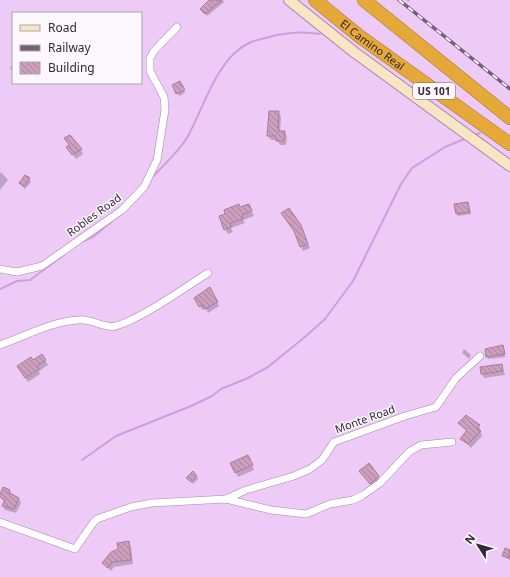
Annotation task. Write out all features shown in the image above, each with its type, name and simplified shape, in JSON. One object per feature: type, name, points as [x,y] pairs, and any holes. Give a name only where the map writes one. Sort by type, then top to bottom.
[{"type":"highway","name":"El Camino Real","points":[[315,0],[358,36],[510,144]]},
{"type":"highway","name":"US 101","points":[[364,0],[510,118]]},
{"type":"street","points":[[289,0],[338,41],[510,166]]},
{"type":"street","name":"Robles Road","points":[[0,269],[17,272],[42,266],[122,210],[144,187],[157,160],[165,110],[164,97],[150,71],[150,58],[154,51],[177,27]]},
{"type":"street","points":[[0,344],[32,331],[78,320],[88,320],[110,327],[116,326],[147,311],[208,273]]},
{"type":"street","name":"Monte Road","points":[[226,499],[246,490],[294,476],[310,469],[322,460],[334,442],[405,416],[436,407],[456,378],[480,356]]},
{"type":"street","points":[[0,522],[75,549],[93,523],[108,514],[152,503],[226,499],[242,501],[271,510],[306,514],[330,504],[353,500],[363,495],[380,483],[409,452],[421,445],[452,442]]},
{"type":"building","points":[[209,0],[222,0],[205,14],[200,9]]},
{"type":"building","points":[[180,81],[185,90],[176,94],[172,85]]},
{"type":"building","points":[[269,111],[279,111],[278,131],[285,131],[284,141],[276,141],[276,136],[267,136]]},
{"type":"building","points":[[70,135],[82,149],[72,155],[66,147],[69,145],[64,138]]},
{"type":"building","points":[[25,175],[30,178],[24,187],[19,183]]},
{"type":"building","points":[[468,202],[470,212],[456,214],[454,204]]},
{"type":"building","points":[[239,204],[240,207],[249,204],[252,211],[242,215],[243,219],[230,223],[231,227],[224,230],[219,216],[225,214],[224,210]]},
{"type":"building","points":[[289,208],[301,225],[308,244],[300,247],[294,231],[281,213]]},
{"type":"building","points":[[210,287],[218,302],[205,309],[202,305],[199,307],[194,298]]},
{"type":"building","points":[[503,345],[505,354],[486,357],[485,349]]},
{"type":"building","points":[[42,354],[46,360],[37,366],[39,369],[25,378],[17,366],[31,357],[33,360]]},
{"type":"building","points":[[502,364],[503,371],[481,374],[480,367]]},
{"type":"building","points":[[466,415],[480,425],[477,428],[481,431],[468,444],[460,439],[467,430],[458,423]]},
{"type":"building","points":[[248,455],[253,465],[235,473],[230,463]]},
{"type":"building","points":[[369,463],[379,476],[370,484],[359,471]]},
{"type":"building","points":[[193,471],[197,476],[191,482],[186,478]]},
{"type":"building","points":[[3,487],[10,490],[9,493],[19,498],[14,509],[2,506],[5,500],[0,497]]},
{"type":"building","points":[[129,541],[131,560],[112,562],[108,568],[102,563],[111,552],[118,549],[117,543]]},
{"type":"building","points":[[505,548],[510,550],[509,558],[502,556]]},
{"type":"waterway","points":[[150,180],[184,142],[212,84],[228,60],[238,50],[251,42],[282,34],[294,32],[320,34]]},
{"type":"waterway","points":[[475,135],[480,133]]},
{"type":"waterway","points":[[82,460],[116,436],[191,406],[212,396],[221,389],[248,378],[268,367],[306,336],[325,319],[353,281],[401,184],[412,168],[445,147],[467,138]]},
{"type":"waterway","points":[[81,242],[93,237],[118,216]]},
{"type":"waterway","points":[[0,289],[17,281],[30,280],[65,254]]},
{"type":"railway","points":[[399,0],[510,89]]}]
